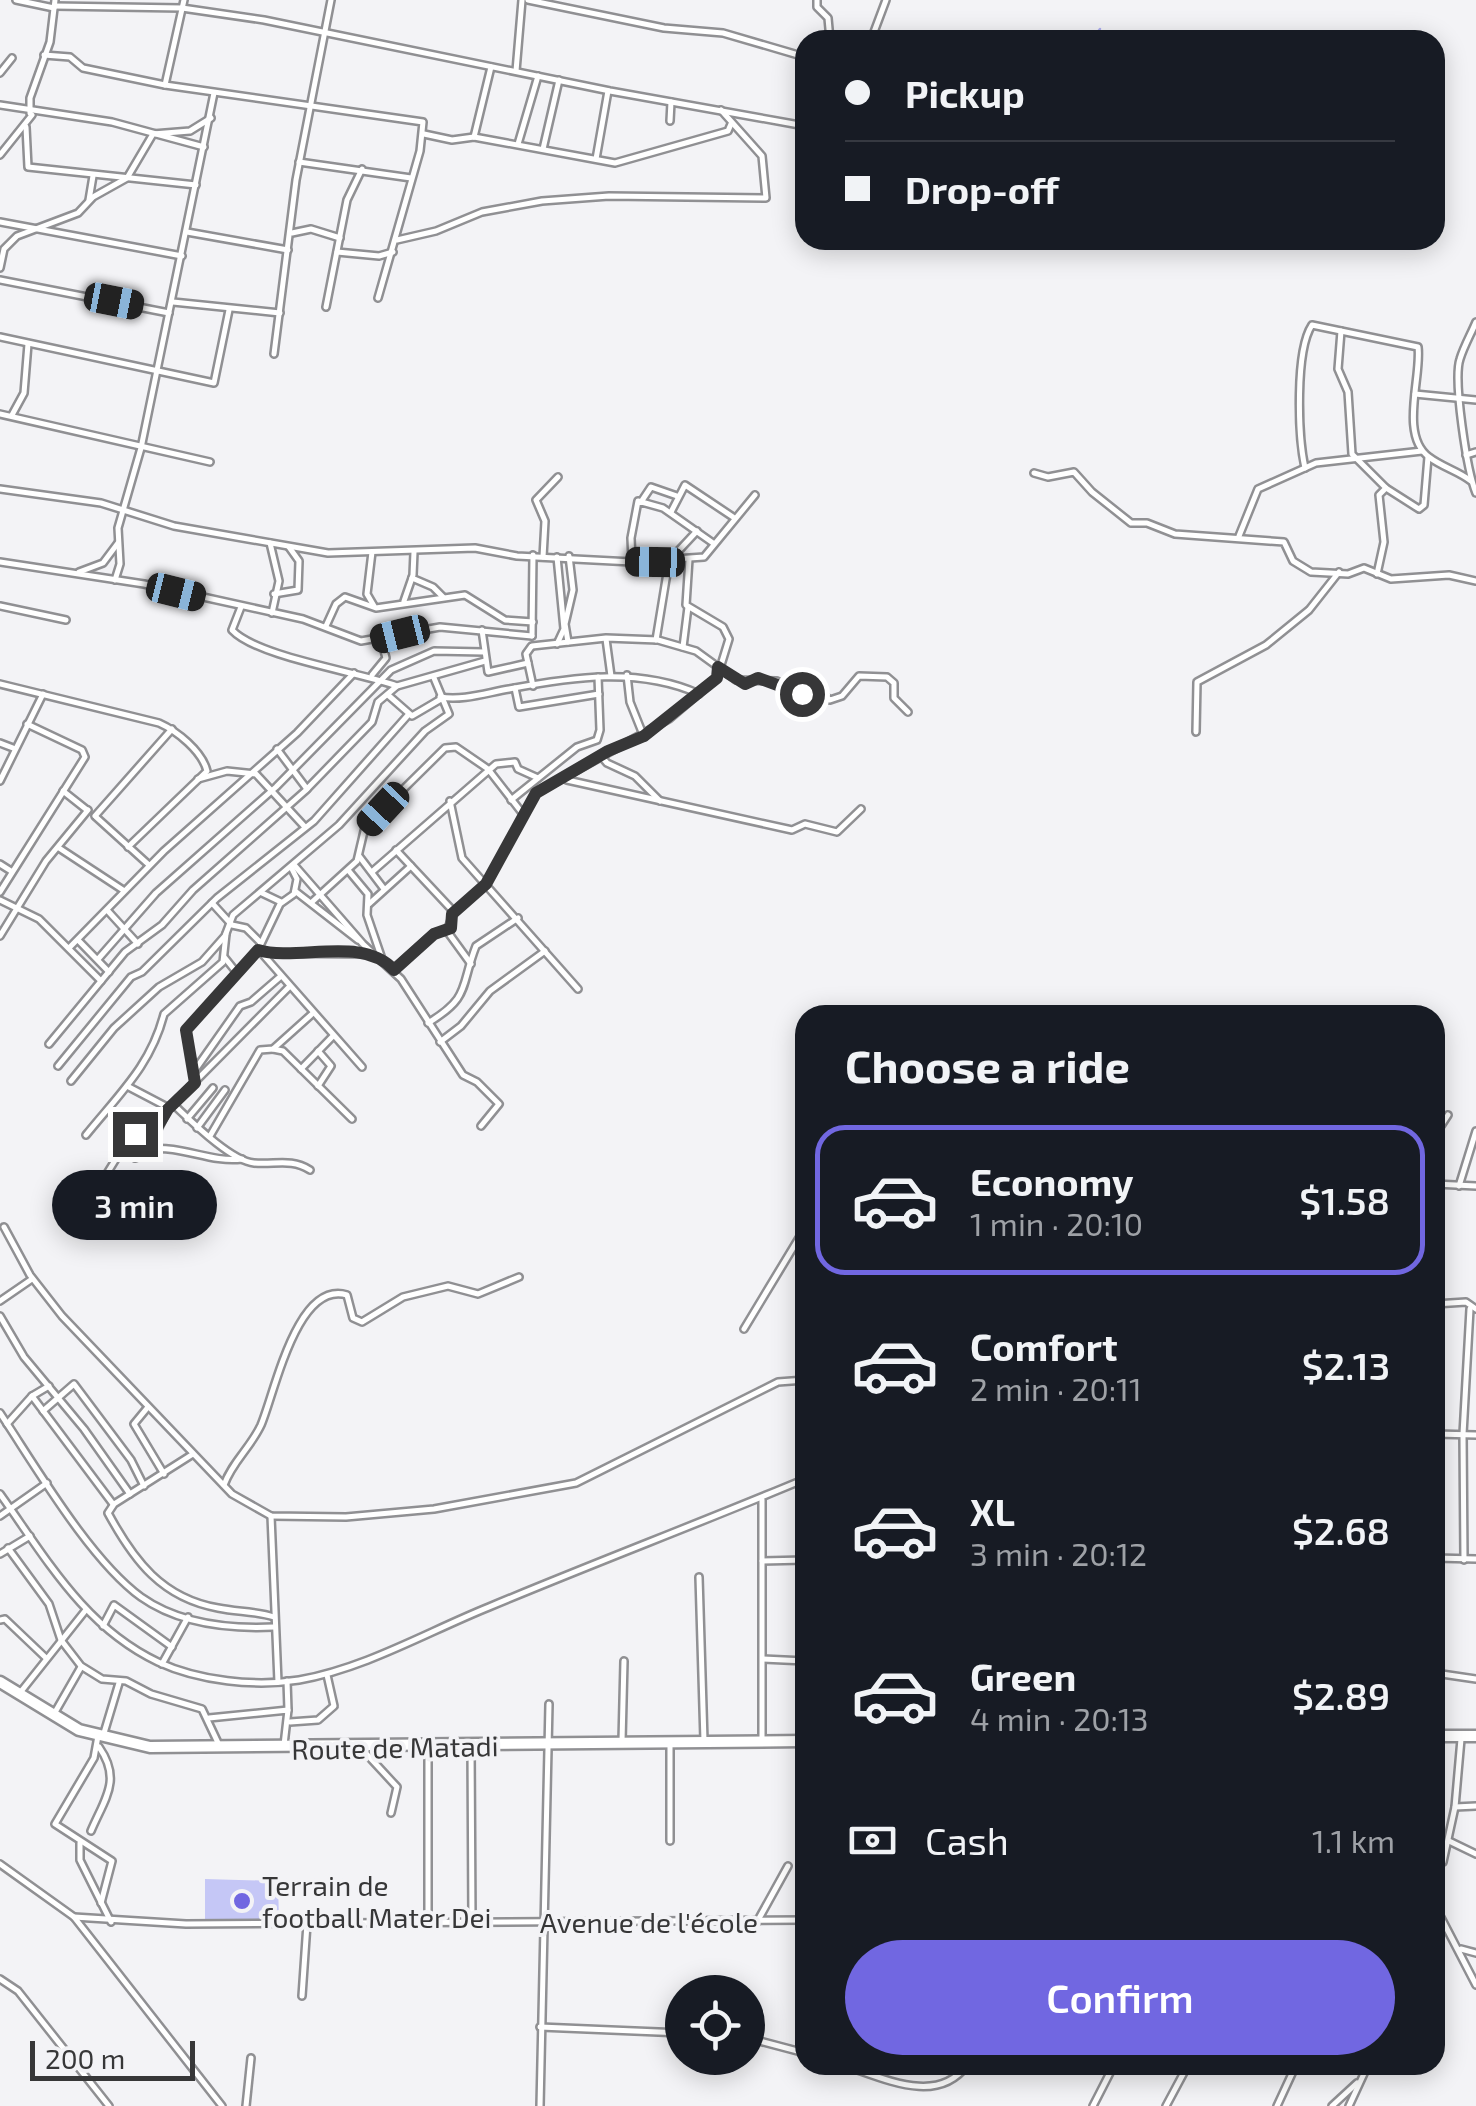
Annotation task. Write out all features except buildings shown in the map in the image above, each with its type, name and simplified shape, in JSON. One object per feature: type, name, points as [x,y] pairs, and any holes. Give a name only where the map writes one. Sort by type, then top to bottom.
[{"type":"highway","name":"Route de Matadi","points":[[0,1682],[17,1696],[100,1740],[150,1747],[795,1741]]},
{"type":"highway","points":[[1445,1736],[1476,1736]]},
{"type":"street","points":[[18,0],[182,8],[795,124]]},
{"type":"street","points":[[165,85],[184,0]]},
{"type":"street","points":[[274,354],[299,162],[331,0]]},
{"type":"street","points":[[516,71],[525,0],[664,28],[722,33],[795,54]]},
{"type":"street","points":[[817,0],[816,7],[828,18],[829,30]]},
{"type":"street","points":[[875,30],[886,0]]},
{"type":"street","points":[[55,4],[28,105],[28,167],[196,185]]},
{"type":"street","points":[[44,55],[70,57],[84,68],[214,94],[420,120],[424,134],[378,298]]},
{"type":"street","points":[[0,74],[12,58]]},
{"type":"street","points":[[474,137],[491,68]]},
{"type":"street","points":[[518,144],[538,76]]},
{"type":"street","points":[[543,149],[558,80]]},
{"type":"street","points":[[596,160],[608,91]]},
{"type":"street","points":[[115,580],[124,513],[213,116],[214,94]]},
{"type":"street","points":[[670,121],[671,102]]},
{"type":"street","points":[[0,105],[31,113],[78,116],[204,148]]},
{"type":"street","points":[[396,240],[436,232],[482,212],[542,200],[609,196],[766,198],[762,156],[721,110]]},
{"type":"street","points":[[153,134],[194,130],[213,116]]},
{"type":"street","points":[[424,134],[448,140],[474,137],[620,161],[728,131],[730,124]]},
{"type":"street","points":[[0,154],[26,127]]},
{"type":"street","points":[[0,268],[9,242],[78,213],[127,178],[153,134]]},
{"type":"street","points":[[299,162],[412,178]]},
{"type":"street","points":[[326,307],[347,200],[362,169]]},
{"type":"street","points":[[88,203],[93,176]]},
{"type":"street","points":[[0,222],[182,256]]},
{"type":"street","points":[[292,233],[311,229],[340,238]]},
{"type":"street","points":[[187,232],[288,250]]},
{"type":"street","points":[[337,252],[379,256],[393,252]]},
{"type":"street","points":[[0,280],[170,314]]},
{"type":"street","points":[[173,302],[228,310],[256,308],[280,314]]},
{"type":"street","points":[[0,337],[216,382],[228,310]]},
{"type":"street","points":[[1476,322],[1459,360],[1466,455],[1476,493]]},
{"type":"street","points":[[1305,468],[1298,411],[1312,324],[1418,347],[1416,430],[1422,451],[1471,481]]},
{"type":"street","points":[[1341,331],[1338,369],[1348,392],[1347,424],[1355,460],[1386,488],[1414,508],[1421,508],[1428,457]]},
{"type":"street","points":[[12,416],[28,378],[24,359],[28,344]]},
{"type":"street","points":[[1416,394],[1476,400]]},
{"type":"street","points":[[0,414],[210,462]]},
{"type":"street","points":[[1239,536],[1255,490],[1305,468],[1422,451]]},
{"type":"street","points":[[1466,455],[1476,452]]},
{"type":"street","points":[[1034,473],[1048,477],[1074,472],[1090,491],[1132,523],[1147,523],[1176,534],[1284,542],[1298,565],[1312,572],[1364,568],[1391,579],[1449,575],[1476,582]]},
{"type":"street","points":[[543,557],[544,522],[536,500],[558,477]]},
{"type":"street","points":[[671,512],[681,487],[689,485],[733,517]]},
{"type":"street","points":[[632,562],[631,533],[636,506],[651,487],[678,496]]},
{"type":"street","points":[[1377,574],[1384,542],[1379,495],[1386,488]]},
{"type":"street","points":[[0,490],[101,502],[124,513],[328,552],[475,548],[632,562],[704,557],[733,517],[755,495]]},
{"type":"street","points":[[641,502],[671,512],[713,542]]},
{"type":"street","points":[[656,640],[670,562],[698,531]]},
{"type":"street","points":[[270,542],[279,581],[272,612]]},
{"type":"street","points":[[74,574],[99,566],[118,543]]},
{"type":"street","points":[[274,594],[298,590],[299,562],[288,546]]},
{"type":"street","points":[[372,552],[367,594],[375,607]]},
{"type":"street","points":[[404,601],[412,578],[414,552]]},
{"type":"street","points":[[533,555],[532,646],[526,654],[533,686]]},
{"type":"street","points":[[568,642],[565,624],[574,590],[569,556]]},
{"type":"street","points":[[557,557],[564,629],[557,644]]},
{"type":"street","points":[[683,647],[689,559]]},
{"type":"street","points":[[0,562],[115,580],[272,612],[326,626],[352,640],[381,639],[431,628],[532,636]]},
{"type":"street","points":[[1196,732],[1198,682],[1268,644],[1308,612],[1340,572]]},
{"type":"street","points":[[412,578],[446,598]]},
{"type":"street","points":[[326,626],[343,598],[375,607],[470,596],[505,620],[532,622]]},
{"type":"street","points":[[0,606],[66,620]]},
{"type":"street","points":[[242,606],[232,630],[242,640],[398,686]]},
{"type":"street","points":[[447,930],[454,912],[486,884],[536,793],[644,736],[717,678],[729,640],[722,627],[688,607]]},
{"type":"street","points":[[482,630],[489,673],[528,663]]},
{"type":"street","points":[[606,638],[611,676]]},
{"type":"street","points":[[532,646],[606,638],[656,640],[683,647],[745,684],[758,678],[777,681],[798,694],[817,690],[830,700],[842,696],[858,676],[890,678],[894,698],[908,712]]},
{"type":"street","points":[[371,676],[386,658],[381,639]]},
{"type":"street","points":[[99,958],[124,925],[294,768],[382,680],[426,653],[484,652]]},
{"type":"street","points":[[48,1044],[109,972],[307,789],[372,722],[377,703],[398,686],[485,661]]},
{"type":"street","points":[[69,948],[149,865],[354,674]]},
{"type":"street","points":[[627,675],[630,702],[644,736]]},
{"type":"street","points":[[388,695],[412,716],[440,698],[611,676],[668,680],[699,694]]},
{"type":"street","points":[[71,1081],[131,1012],[163,984],[202,962],[226,934],[234,915],[293,868],[425,732],[449,714],[434,677]]},
{"type":"street","points":[[511,800],[582,743],[598,738],[598,678]]},
{"type":"street","points":[[0,684],[172,728],[207,765],[198,779],[128,847]]},
{"type":"street","points":[[515,688],[518,707],[598,694]]},
{"type":"street","points":[[0,781],[42,694]]},
{"type":"street","points":[[58,1066],[122,986],[154,962],[212,903],[304,826],[369,764],[408,714]]},
{"type":"street","points":[[0,892],[85,757],[82,750],[27,724]]},
{"type":"street","points":[[95,816],[172,728]]},
{"type":"street","points":[[0,743],[14,748]]},
{"type":"street","points":[[312,902],[359,856],[365,827],[443,750],[456,747],[488,769],[524,814]]},
{"type":"street","points":[[277,749],[307,789]]},
{"type":"street","points":[[601,756],[635,776],[662,803]]},
{"type":"street","points":[[373,871],[488,769],[508,760],[538,778]]},
{"type":"street","points":[[198,779],[227,770],[251,772],[304,826]]},
{"type":"street","points":[[564,780],[774,827],[795,829],[805,824],[836,832],[862,810]]},
{"type":"street","points":[[63,791],[149,865]]},
{"type":"street","points":[[450,801],[461,856],[578,988]]},
{"type":"street","points":[[0,936],[88,810]]},
{"type":"street","points":[[58,848],[123,890]]},
{"type":"street","points":[[396,850],[454,912]]},
{"type":"street","points":[[359,856],[384,889]]},
{"type":"street","points":[[0,864],[11,871]]},
{"type":"street","points":[[366,906],[411,866]]},
{"type":"street","points":[[195,1083],[186,1030],[260,948],[281,902],[296,891],[293,868]]},
{"type":"street","points":[[293,868],[360,942]]},
{"type":"street","points":[[348,870],[364,886],[380,957]]},
{"type":"street","points":[[296,891],[347,936],[394,970],[463,1075],[478,1082],[499,1104],[481,1126]]},
{"type":"street","points":[[262,892],[281,902]]},
{"type":"street","points":[[0,900],[39,919],[101,981]]},
{"type":"street","points":[[212,903],[230,924],[247,929],[289,987],[362,1067]]},
{"type":"street","points":[[107,910],[138,944]]},
{"type":"street","points":[[428,1023],[450,1009],[465,992],[476,946],[518,917]]},
{"type":"street","points":[[447,930],[471,964]]},
{"type":"street","points":[[394,970],[434,934],[447,930]]},
{"type":"street","points":[[226,934],[225,958],[238,973]]},
{"type":"street","points":[[78,940],[109,972]]},
{"type":"street","points":[[260,948],[380,957]]},
{"type":"street","points":[[440,1042],[461,1026],[484,996],[545,951]]},
{"type":"street","points":[[86,1135],[152,1054],[162,1032],[164,1014],[225,958]]},
{"type":"street","points":[[195,1070],[240,1006],[251,1002],[281,976]]},
{"type":"street","points":[[121,1151],[137,1158],[171,1106],[230,1042],[289,987]]},
{"type":"street","points":[[210,1136],[258,1052],[273,1048],[312,1014]]},
{"type":"street","points":[[300,1068],[333,1036]]},
{"type":"street","points":[[273,1048],[300,1068],[352,1119]]},
{"type":"street","points":[[318,1052],[332,1066],[318,1086]]},
{"type":"street","points":[[126,1086],[171,1106],[242,1159]]},
{"type":"street","points":[[187,1119],[213,1088]]},
{"type":"street","points":[[198,1128],[225,1090]]},
{"type":"street","points":[[1445,1120],[1448,1115]]},
{"type":"street","points":[[1458,1186],[1476,1131]]},
{"type":"street","points":[[102,1180],[134,1134],[149,1145],[184,1149],[227,1161],[297,1163],[310,1170]]},
{"type":"street","points":[[1445,1185],[1476,1186]]},
{"type":"street","points":[[4,1226],[32,1279],[148,1407],[240,1501],[271,1516],[346,1517],[434,1508],[576,1483],[778,1382],[795,1381]]},
{"type":"street","points":[[744,1329],[795,1245]]},
{"type":"street","points":[[224,1484],[260,1426],[290,1343],[320,1298],[332,1293],[347,1295],[354,1318],[362,1322],[403,1298],[448,1286],[478,1294],[519,1277]]},
{"type":"street","points":[[0,1301],[32,1279]]},
{"type":"street","points":[[1445,1303],[1466,1302],[1473,1309],[1463,1434],[1464,1560]]},
{"type":"street","points":[[0,1316],[24,1357],[58,1396],[130,1494]]},
{"type":"street","points":[[43,1411],[71,1384],[79,1388],[144,1486]]},
{"type":"street","points":[[7,1424],[32,1396],[49,1386]]},
{"type":"street","points":[[32,1396],[113,1504]]},
{"type":"street","points":[[148,1407],[134,1424],[164,1474]]},
{"type":"street","points":[[0,1414],[48,1483],[130,1587],[146,1600],[188,1617],[234,1629],[274,1627]]},
{"type":"street","points":[[1445,1434],[1476,1435]]},
{"type":"street","points":[[193,1454],[113,1504],[108,1513],[140,1566],[160,1584],[203,1605],[274,1617]]},
{"type":"street","points":[[0,1516],[48,1483]]},
{"type":"street","points":[[0,1494],[85,1612],[103,1626],[162,1664],[212,1677],[278,1682],[327,1674],[379,1656],[627,1549],[795,1485]]},
{"type":"street","points":[[762,1500],[762,1742]]},
{"type":"street","points":[[271,1516],[278,1682]]},
{"type":"street","points":[[0,1554],[30,1536]]},
{"type":"street","points":[[8,1548],[50,1604],[60,1638],[82,1666],[118,1684],[126,1681],[151,1694],[202,1709],[220,1748]]},
{"type":"street","points":[[1445,1559],[1476,1560]]},
{"type":"street","points":[[762,1562],[795,1560]]},
{"type":"street","points":[[699,1578],[704,1744]]},
{"type":"street","points":[[103,1626],[114,1605],[172,1646]]},
{"type":"street","points":[[17,1696],[60,1638],[85,1612]]},
{"type":"street","points":[[162,1664],[188,1617]]},
{"type":"street","points":[[0,1620],[6,1619],[46,1658]]},
{"type":"street","points":[[762,1659],[795,1661]]},
{"type":"street","points":[[622,1744],[624,1661]]},
{"type":"street","points":[[52,1716],[82,1666]]},
{"type":"street","points":[[1445,1673],[1476,1678]]},
{"type":"street","points":[[290,1722],[318,1720],[334,1706],[327,1674]]},
{"type":"street","points":[[283,1748],[290,1722],[287,1681]]},
{"type":"street","points":[[101,1903],[113,1862],[55,1824],[100,1740],[118,1684]]},
{"type":"street","points":[[540,2106],[545,1744],[549,1704]]},
{"type":"street","points":[[209,1718],[288,1710]]},
{"type":"street","points":[[1445,1855],[1463,1744],[1460,1736]]},
{"type":"street","points":[[90,1831],[112,1778],[112,1767],[100,1740]]},
{"type":"street","points":[[670,1744],[670,1842]]},
{"type":"street","points":[[428,1746],[428,1924]]},
{"type":"street","points":[[471,1746],[472,1922]]},
{"type":"street","points":[[361,1748],[398,1788],[391,1813]]},
{"type":"street","points":[[1455,1807],[1476,1806]]},
{"type":"street","points":[[1449,1841],[1476,1854]]},
{"type":"street","points":[[80,1842],[80,1860],[111,1922]]},
{"type":"street","points":[[0,1864],[74,1918],[222,2106]]},
{"type":"street","points":[[757,1922],[788,1866]]},
{"type":"street","name":"Avenue de l'école","points":[[74,1918],[111,1922],[307,1924],[795,1920]]},
{"type":"street","points":[[1445,1922],[1461,1948],[1476,1986]]},
{"type":"street","points":[[302,1996],[307,1924]]},
{"type":"street","points":[[1461,1948],[1476,1953]]},
{"type":"street","points":[[0,1979],[18,1991],[109,2106]]},
{"type":"street","points":[[540,2027],[665,2032]]},
{"type":"street","points":[[765,2042],[795,2050]]},
{"type":"street","points":[[246,2106],[251,2058]]},
{"type":"street","points":[[874,2075],[936,2089],[951,2085],[958,2075]]},
{"type":"street","points":[[1093,2106],[1109,2075]]},
{"type":"street","points":[[1166,2106],[1183,2075]]},
{"type":"street","points":[[1277,2106],[1291,2075]]},
{"type":"street","points":[[1349,2106],[1363,2075]]},
{"type":"street","points":[[1332,2106],[1360,2082]]},
{"type":"shaded area","name":"Terrain de football Mater Dei","points":[[205,1879],[278,1881],[279,1922],[205,1922]]},
{"type":"place","name":"Terrain de football Mater Dei","points":[[242,1901]]},
{"type":"route","points":[[135,1134],[149,1141],[168,1109],[195,1083],[194,1064],[185,1038],[188,1024],[258,950],[342,955],[363,952],[383,959],[394,970],[434,934],[451,928],[452,914],[486,884],[490,870],[536,793],[608,751],[649,733],[717,678],[718,667],[745,684],[758,678],[777,681],[802,694]]}]
